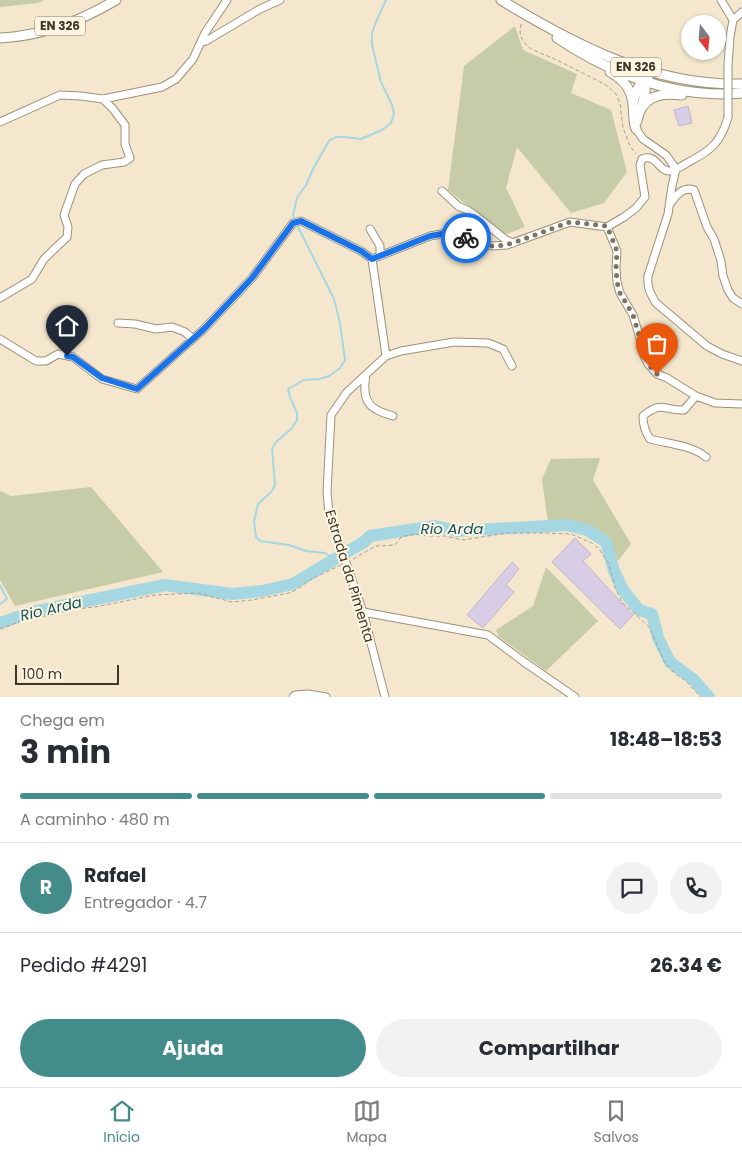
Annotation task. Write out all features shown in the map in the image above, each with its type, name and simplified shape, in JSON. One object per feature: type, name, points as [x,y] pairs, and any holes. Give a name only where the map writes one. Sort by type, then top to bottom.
[{"type":"main road","name":"EN 326","points":[[0,38],[33,34],[64,25],[116,0]]},
{"type":"main road","name":"EN 326","points":[[501,0],[537,22],[599,53],[635,66],[695,82],[742,84]]},
{"type":"main road","name":"EN 326","points":[[537,22],[549,34],[612,69],[645,81],[687,91],[710,94],[742,93]]},
{"type":"main road","points":[[549,34],[566,49],[622,80],[638,104]]},
{"type":"main road","points":[[635,66],[645,81]]},
{"type":"main road","points":[[636,129],[633,119],[638,104],[637,88],[648,78],[656,77],[692,85],[710,83]]},
{"type":"main road","points":[[638,104],[661,95],[675,94],[718,98],[742,97]]},
{"type":"street","points":[[0,122],[60,95],[104,100],[162,87],[176,78],[193,59],[205,33],[228,0]]},
{"type":"street","points":[[201,42],[211,39],[260,9],[280,0]]},
{"type":"street","points":[[721,0],[734,20]]},
{"type":"street","points":[[372,259],[430,236],[447,233],[492,246],[507,245],[570,222],[607,226],[624,217],[636,208],[645,197],[640,165],[642,159],[653,159],[664,170],[670,171],[708,151],[716,144],[724,130],[728,117],[730,37],[734,20],[742,12]]},
{"type":"street","points":[[0,298],[32,279],[44,259],[67,237],[68,227],[64,214],[75,184],[84,174],[102,165],[124,162],[130,158],[125,144],[126,125],[114,109],[104,100]]},
{"type":"street","points":[[636,129],[642,139],[666,155],[676,169],[668,214],[648,276],[647,284],[651,294],[656,303],[707,346],[742,361]]},
{"type":"street","points":[[670,204],[682,191],[694,190],[707,227],[714,239],[728,290],[733,298],[742,304]]},
{"type":"street","points":[[442,191],[458,206],[476,216],[506,240],[513,243]]},
{"type":"street","points":[[0,338],[36,361],[46,361],[58,354],[73,357],[102,378],[137,389],[204,329],[252,278],[293,223],[301,221],[361,251],[372,259],[386,356],[401,351],[454,342],[488,343],[503,349],[512,366]]},
{"type":"street","points":[[607,226],[617,251],[616,268],[620,293],[633,315],[648,364],[657,374],[668,378],[696,396],[714,403],[742,404]]},
{"type":"street","points":[[370,229],[380,246],[380,256]]},
{"type":"street","points":[[118,323],[135,324],[156,329],[172,327],[185,332],[192,339]]},
{"type":"street","name":"Estrada da Pimenta","points":[[385,697],[363,612],[329,512],[326,492],[331,415],[347,392],[386,356]]},
{"type":"street","points":[[366,374],[364,390],[367,401],[373,408],[393,416]]},
{"type":"street","points":[[696,396],[684,410],[663,406],[656,407],[643,416],[643,421],[646,434],[650,439],[688,448],[706,457]]},
{"type":"street","points":[[363,612],[488,635],[575,697]]},
{"type":"street","points":[[293,697],[295,695],[308,694],[326,697]]},
{"type":"path","points":[[521,24],[520,32],[527,46],[606,85],[616,94],[620,103],[623,128],[630,146],[642,159]]},
{"type":"path","points":[[0,629],[32,617],[155,596],[198,593],[232,602],[288,593],[376,546],[395,546],[401,537],[415,534],[445,536],[463,540],[506,532],[571,534],[592,543],[599,550],[608,564],[615,588],[622,602],[650,628],[664,661],[672,671],[686,681],[702,697]]},
{"type":"green space","points":[[0,0],[44,0],[38,3],[0,7]]},
{"type":"green space","points":[[515,26],[523,50],[577,74],[571,93],[611,110],[627,172],[604,203],[571,213],[517,147],[506,188],[525,227],[504,235],[448,190],[464,66]]},
{"type":"green space","points":[[600,458],[593,480],[631,544],[618,561],[608,541],[588,527],[567,522],[548,523],[542,479],[551,459]]},
{"type":"green space","points":[[91,487],[163,572],[15,606],[0,580],[0,491],[11,496]]},
{"type":"green space","points":[[546,567],[598,621],[546,671],[499,637],[496,630],[533,606]]},
{"type":"building","points":[[688,106],[692,123],[679,126],[674,110]]},
{"type":"building","points":[[575,538],[591,554],[583,561],[633,615],[620,629],[552,562]]},
{"type":"building","points":[[512,562],[519,569],[506,585],[514,592],[483,628],[467,615]]},
{"type":"waterway","points":[[294,217],[297,198],[329,141],[336,137],[361,139],[382,130],[391,123],[394,114],[392,105],[381,82],[372,45],[372,33],[386,0]]},
{"type":"waterway","points":[[298,227],[334,299],[340,323],[345,360],[340,368],[329,376],[304,380],[288,389],[297,413],[297,420],[291,429],[276,442],[272,449],[275,485],[272,491],[258,504],[254,522],[256,537],[260,541],[325,553],[335,559]]},
{"type":"waterway","name":"Rio Arda","points":[[0,623],[32,612],[165,585],[232,594],[262,591],[293,584],[364,542],[370,536],[435,526],[457,531],[567,525],[587,530],[606,542],[614,571],[623,590],[639,610],[652,614],[658,638],[670,662],[693,679],[709,697]]},
{"type":"waterway","points":[[0,585],[7,599],[0,604]]},
{"type":"way so far","points":[[466,238],[498,246],[513,243],[570,222],[607,226],[617,251],[617,282],[620,293],[633,315],[648,364],[657,374]]},
{"type":"route","points":[[67,356],[73,357],[102,378],[137,389],[204,329],[252,278],[293,223],[301,221],[361,251],[372,259],[430,236],[447,233],[466,238]]}]
